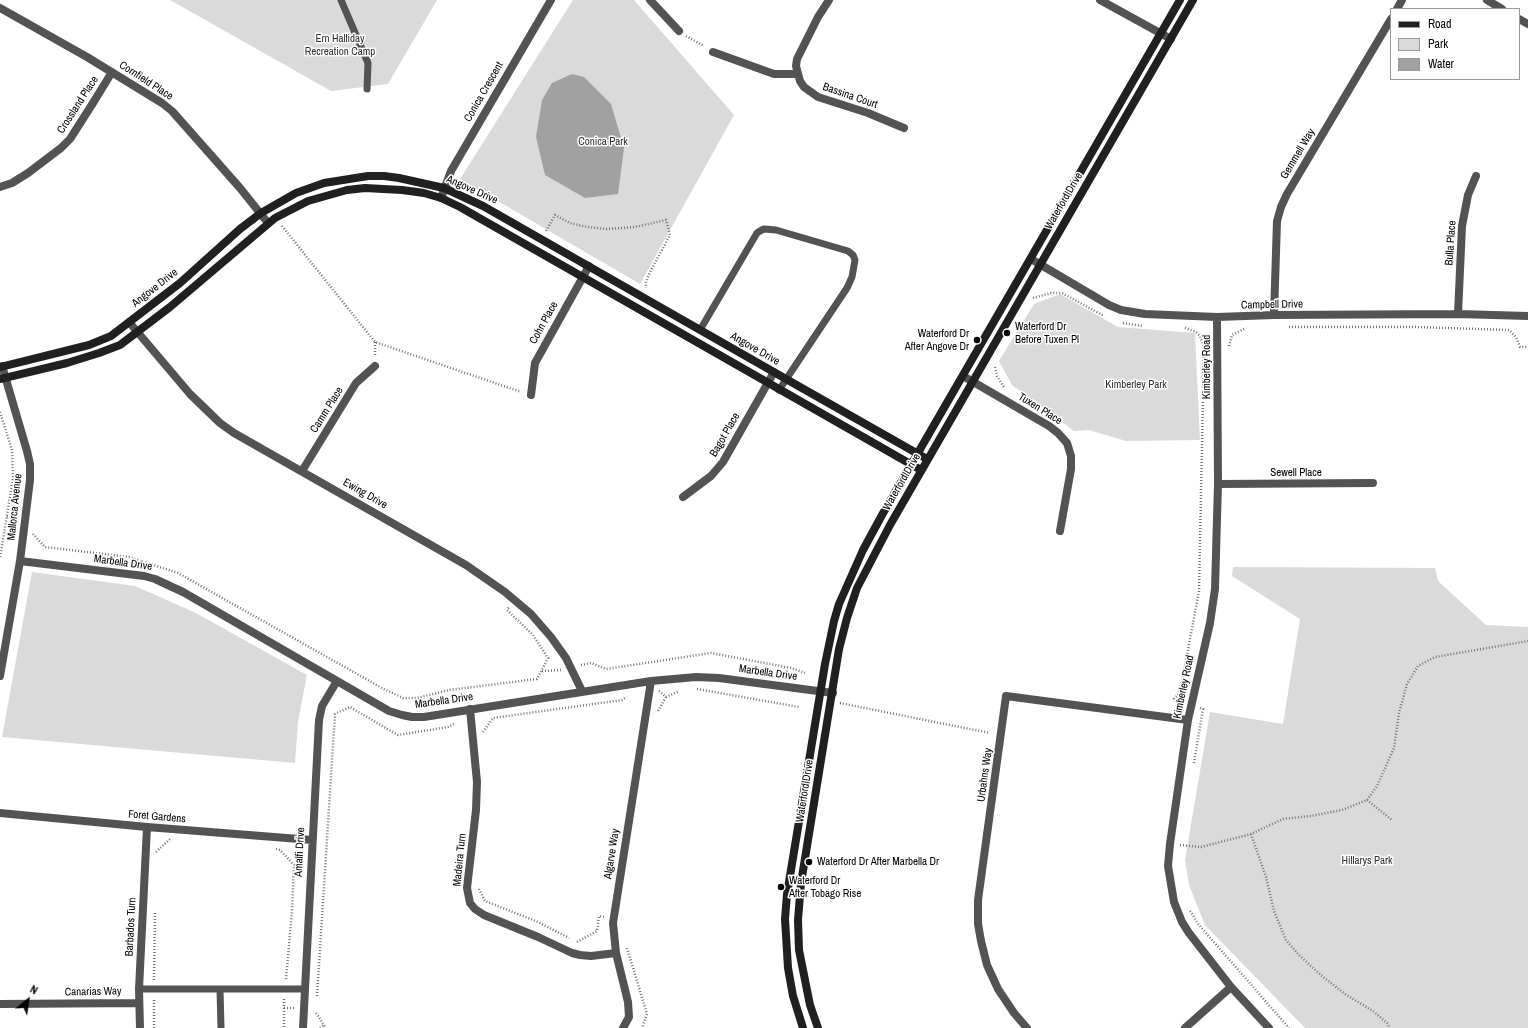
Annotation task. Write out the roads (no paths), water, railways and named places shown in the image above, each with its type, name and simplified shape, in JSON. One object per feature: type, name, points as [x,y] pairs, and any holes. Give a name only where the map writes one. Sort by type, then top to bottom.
[{"type":"street","name":"Conica Crescent","points":[[441,198],[451,172],[551,0]]},
{"type":"street","points":[[650,0],[680,32]]},
{"type":"street","points":[[713,52],[774,74],[797,74],[797,58],[812,27],[829,0]]},
{"type":"street","points":[[1100,0],[1171,39]]},
{"type":"street","name":"Waterford Drive","points":[[803,1028],[793,996],[788,968],[785,919],[787,894],[834,621],[842,597],[863,550],[911,464],[1180,0]]},
{"type":"street","name":"Waterford Drive","points":[[818,1028],[810,1005],[799,950],[798,920],[800,883],[836,667],[843,632],[857,588],[876,549],[921,470],[1193,0]]},
{"type":"street","points":[[1487,0],[1500,8]]},
{"type":"street","name":"Cornfield Place","points":[[0,8],[155,98],[172,112],[261,213],[272,220]]},
{"type":"street","name":"Gemmell Way","points":[[1274,315],[1277,221],[1281,207],[1390,21]]},
{"type":"street","name":"Crossland Place","points":[[0,187],[12,183],[28,173],[65,144],[112,72]]},
{"type":"street","name":"Bassina Court","points":[[797,74],[804,87],[818,97],[868,113],[904,128]]},
{"type":"street","name":"Angove Drive","points":[[1,366],[89,345],[111,336],[180,283],[240,229],[261,213],[296,193],[324,183],[368,176],[399,178],[444,188],[483,206],[928,459]]},
{"type":"street","name":"Bulla Place","points":[[1458,314],[1462,226],[1468,195],[1476,176]]},
{"type":"street","name":"Angove Drive","points":[[3,378],[67,363],[120,345],[170,307],[272,220],[308,201],[327,195],[365,188],[402,190],[424,193],[441,198],[467,211],[921,470]]},
{"type":"street","name":"Campbell Drive","points":[[1031,259],[1109,305],[1121,310],[1145,314],[1217,317],[1274,315],[1458,314],[1528,316]]},
{"type":"street","name":"Cohn Place","points":[[531,395],[535,364],[589,266]]},
{"type":"street","name":"Kimberley Road","points":[[1217,317],[1218,484],[1215,589],[1210,623],[1188,720],[1168,866],[1174,902],[1182,922],[1231,987],[1269,1028]]},
{"type":"street","name":"Ewing Drive","points":[[130,322],[136,332],[190,394],[220,423],[466,565],[515,600],[531,614],[551,637],[566,658],[582,691]]},
{"type":"street","name":"Mallorca Avenue","points":[[0,676],[20,561],[30,480],[28,451],[3,378],[1,366]]},
{"type":"street","name":"Camm Place","points":[[302,471],[356,383],[376,366]]},
{"type":"street","name":"Bagot Place","points":[[683,497],[711,476],[723,462],[774,372]]},
{"type":"street","name":"Tuxen Place","points":[[963,376],[1049,426],[1067,443],[1071,469],[1060,531]]},
{"type":"street","name":"Sewell Place","points":[[1218,484],[1373,483]]},
{"type":"street","name":"Marbella Drive","points":[[20,561],[155,579],[183,592],[390,712],[412,717],[424,717],[582,691],[650,685],[696,677],[719,678],[822,691],[832,697]]},
{"type":"street","name":"Amalfi Drive","points":[[303,1028],[318,720],[322,706],[337,681]]},
{"type":"street","name":"Algarve Way","points":[[623,1028],[628,1017],[628,1002],[616,953],[613,933],[614,918],[650,685]]},
{"type":"street","name":"Urbahns Way","points":[[1027,1028],[1014,1013],[998,990],[987,965],[978,924],[978,900],[1006,696],[1188,720]]},
{"type":"street","name":"Madeira Turn","points":[[470,709],[476,782],[476,816],[467,888],[470,903],[475,909],[484,915],[538,937],[572,953],[591,956],[616,953]]},
{"type":"street","name":"Foret Gardens","points":[[0,813],[147,827],[312,840]]},
{"type":"street","name":"Barbados Turn","points":[[140,1028],[139,989],[147,827]]},
{"type":"street","points":[[1185,1028],[1231,987]]},
{"type":"street","name":"Canarias Way","points":[[0,1004],[139,1003]]},
{"type":"lane","points":[[340,0],[368,63],[367,89]]},
{"type":"lane","points":[[700,330],[757,233],[760,231],[764,229],[776,230],[848,251],[853,255],[855,260],[852,277],[847,288],[779,390]]},
{"type":"lane","points":[[139,989],[304,989]]},
{"type":"lane","points":[[220,989],[221,1028]]},
{"type":"water","points":[[572,74],[584,77],[611,104],[624,148],[618,194],[585,198],[545,175],[536,137],[542,100],[552,83]]},
{"type":"place","name":"Waterford Dr Before Tuxen Pl","points":[[1007,333]]},
{"type":"place","name":"Waterford Dr After Angove Dr","points":[[977,340]]},
{"type":"place","name":"Waterford Dr After Marbella Dr","points":[[809,862]]},
{"type":"place","name":"Waterford Dr After Tobago Rise","points":[[781,887]]},
{"type":"park label","name":"Ern Halliday Recreation Camp","points":[[340,45]]},
{"type":"park label","name":"Conica Park","points":[[603,142]]},
{"type":"park label","name":"Kimberley Park","points":[[1136,385]]},
{"type":"park label","name":"Hillarys Park","points":[[1367,861]]}]
